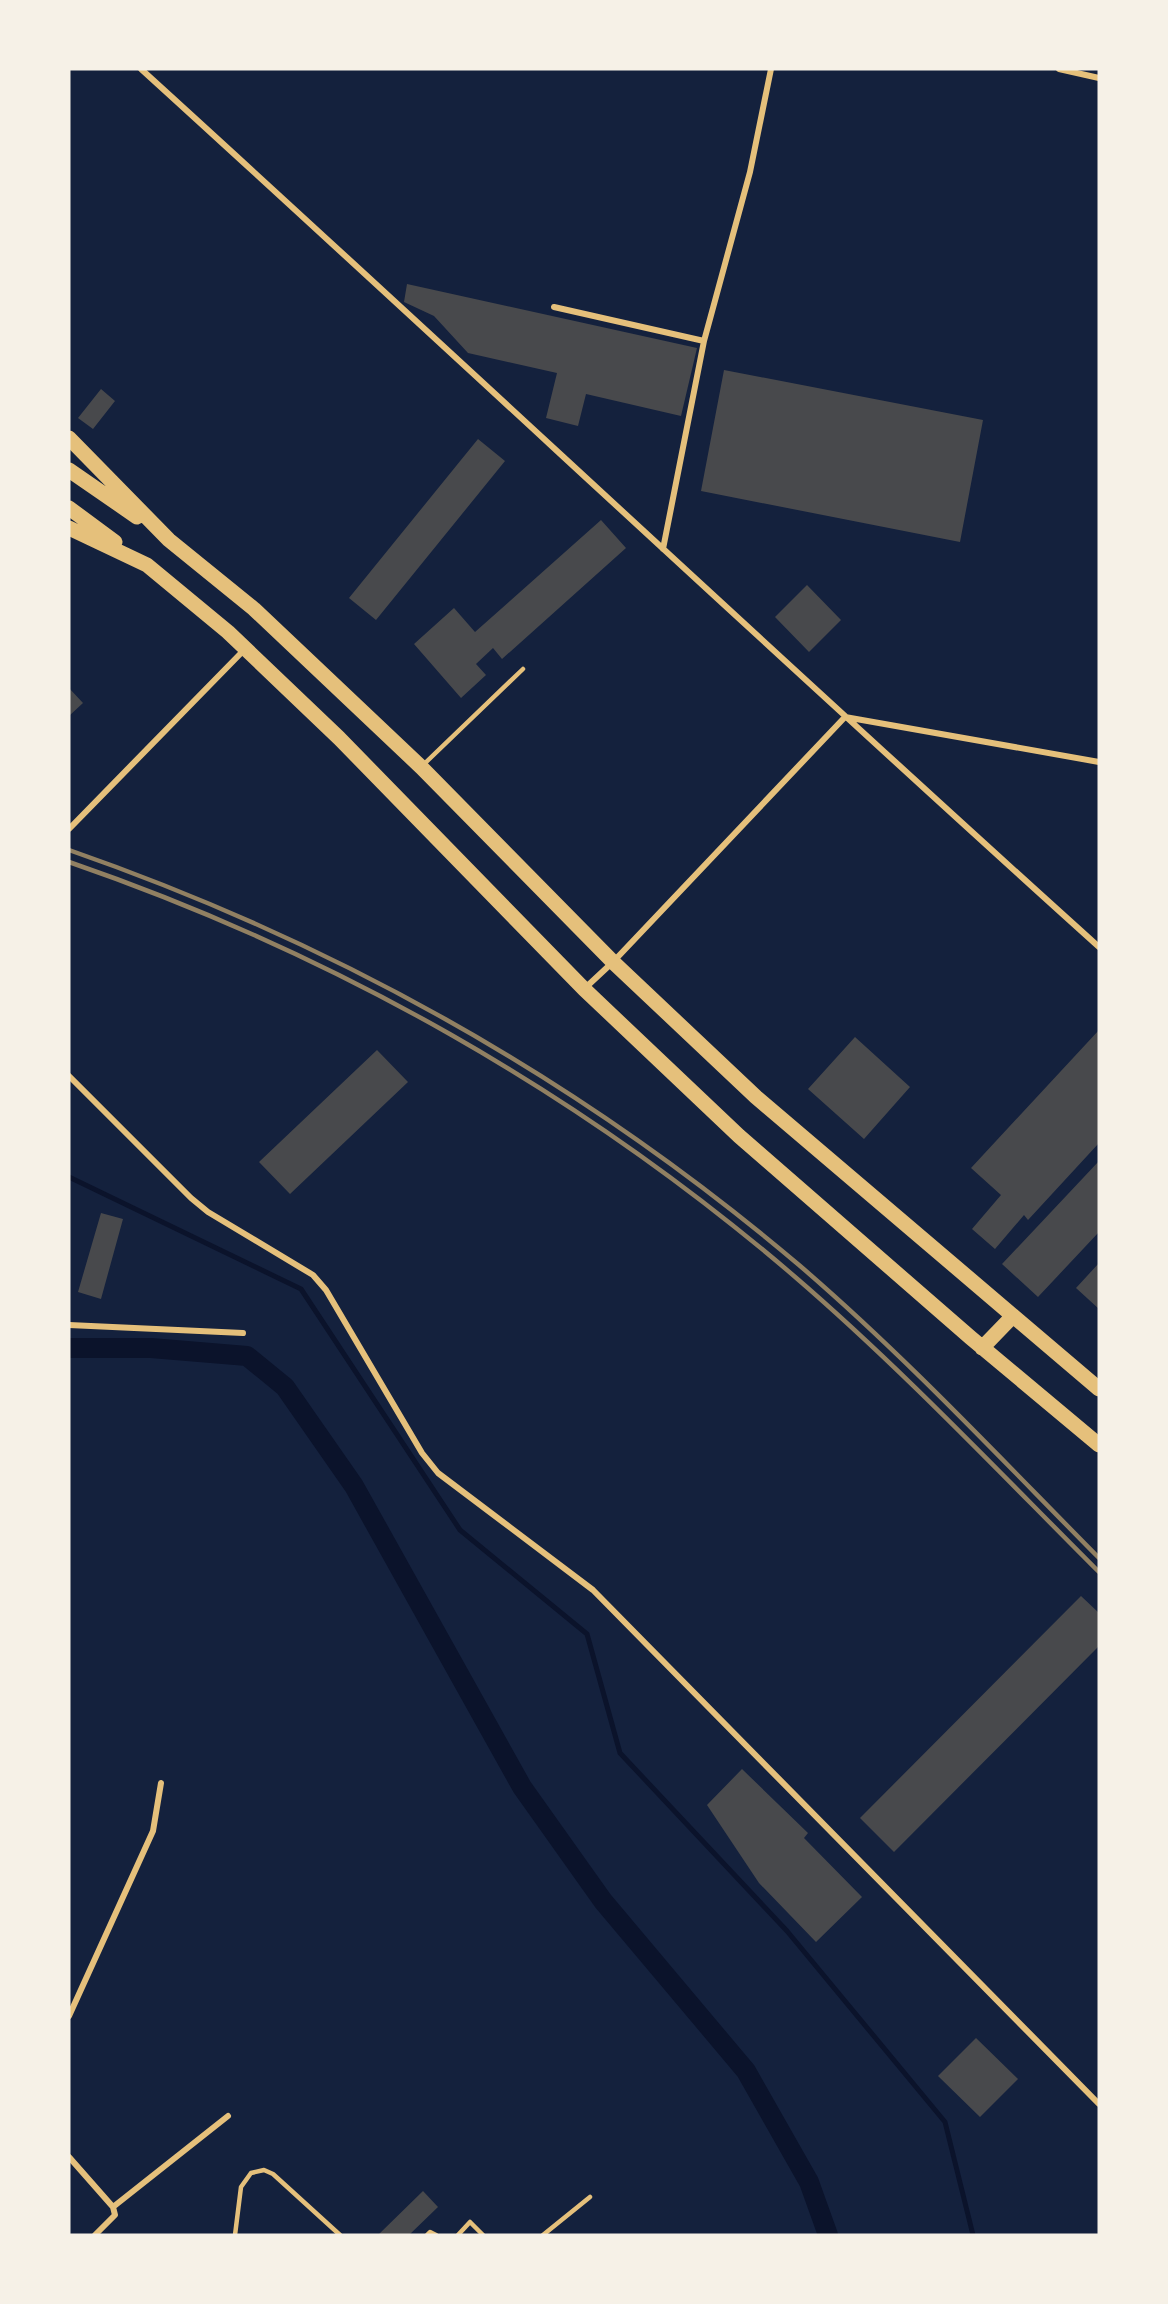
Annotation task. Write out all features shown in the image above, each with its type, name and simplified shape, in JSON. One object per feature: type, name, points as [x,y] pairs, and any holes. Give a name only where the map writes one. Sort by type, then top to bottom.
[{"type":"main road","points":[[69,438],[169,540]]},
{"type":"main road","points":[[69,470],[169,540],[254,609],[421,767],[613,962],[756,1097],[1099,1389]]},
{"type":"main road","points":[[69,508],[147,565],[246,649],[339,738],[584,989],[739,1136],[982,1347],[1099,1445]]},
{"type":"main road","points":[[69,528],[147,565]]},
{"type":"main road","points":[[982,1347],[1013,1317]]},
{"type":"street","points":[[141,69],[486,382],[845,717],[1099,947]]},
{"type":"street","points":[[663,549],[704,340],[750,172],[771,69]]},
{"type":"street","points":[[1059,69],[1099,78]]},
{"type":"street","points":[[554,307],[704,340]]},
{"type":"street","points":[[69,829],[246,649]]},
{"type":"street","points":[[845,717],[1099,762]]},
{"type":"street","points":[[584,989],[613,962],[845,717]]},
{"type":"street","points":[[69,1076],[191,1198],[208,1212],[313,1275],[326,1290],[422,1453],[438,1473],[593,1590],[1099,2104]]},
{"type":"street","points":[[69,1325],[243,1333]]},
{"type":"street","points":[[69,2016],[153,1831],[161,1783]]},
{"type":"street","points":[[113,2207],[228,2116]]},
{"type":"street","points":[[69,2157],[113,2207],[115,2215],[98,2234]]},
{"type":"lane","points":[[421,767],[523,669]]},
{"type":"lane","points":[[235,2235],[241,2187],[251,2173],[264,2170],[273,2174],[340,2235]]},
{"type":"lane","points":[[543,2235],[590,2197]]},
{"type":"lane","points":[[458,2235],[470,2222],[483,2235]]},
{"type":"lane","points":[[427,2235],[430,2232],[436,2235]]},
{"type":"building","points":[[407,284],[697,348],[681,416],[586,394],[578,426],[546,418],[557,373],[468,353],[434,316],[404,302]]},
{"type":"building","points":[[724,370],[983,420],[960,542],[701,491]]},
{"type":"building","points":[[101,389],[115,401],[93,429],[78,418]]},
{"type":"building","points":[[478,439],[505,461],[376,620],[349,598]]},
{"type":"building","points":[[601,520],[626,548],[502,659],[493,648],[476,664],[486,675],[461,698],[414,644],[454,608],[475,632]]},
{"type":"building","points":[[807,585],[841,620],[809,652],[775,617]]},
{"type":"building","points":[[69,688],[83,703],[69,716]]},
{"type":"building","points":[[1099,1030],[1099,1143],[1028,1220],[1024,1215],[995,1249],[972,1229],[1001,1195],[971,1168]]},
{"type":"building","points":[[855,1037],[910,1087],[864,1139],[808,1089]]},
{"type":"building","points":[[377,1050],[408,1082],[290,1194],[259,1162]]},
{"type":"building","points":[[1099,1161],[1099,1232],[1038,1297],[1002,1264]]},
{"type":"building","points":[[101,1213],[123,1219],[101,1299],[78,1292]]},
{"type":"building","points":[[1099,1263],[1099,1309],[1076,1288]]},
{"type":"building","points":[[1081,1596],[1099,1613],[1099,1646],[894,1852],[860,1818]]},
{"type":"building","points":[[742,1769],[808,1833],[804,1838],[862,1897],[816,1942],[759,1883],[707,1805]]},
{"type":"building","points":[[976,2038],[1018,2079],[980,2117],[938,2076]]},
{"type":"building","points":[[423,2191],[438,2207],[409,2235],[378,2235]]},
{"type":"waterway","points":[[69,1177],[301,1289],[460,1530],[587,1634],[620,1753],[787,1931],[945,2122],[973,2235]]},
{"type":"waterway","points":[[69,1348],[151,1348],[247,1356],[285,1387],[354,1486],[522,1787],[603,1901],[746,2071],[809,2182],[828,2235]]},
{"type":"railway","points":[[69,850],[168,887],[265,928],[360,974],[453,1024],[544,1078],[631,1136],[717,1198],[799,1265],[877,1335],[1099,1558]]},
{"type":"railway","points":[[69,862],[167,898],[264,939],[358,985],[451,1034],[541,1089],[628,1147],[713,1209],[834,1311],[949,1421],[1099,1572]]}]
